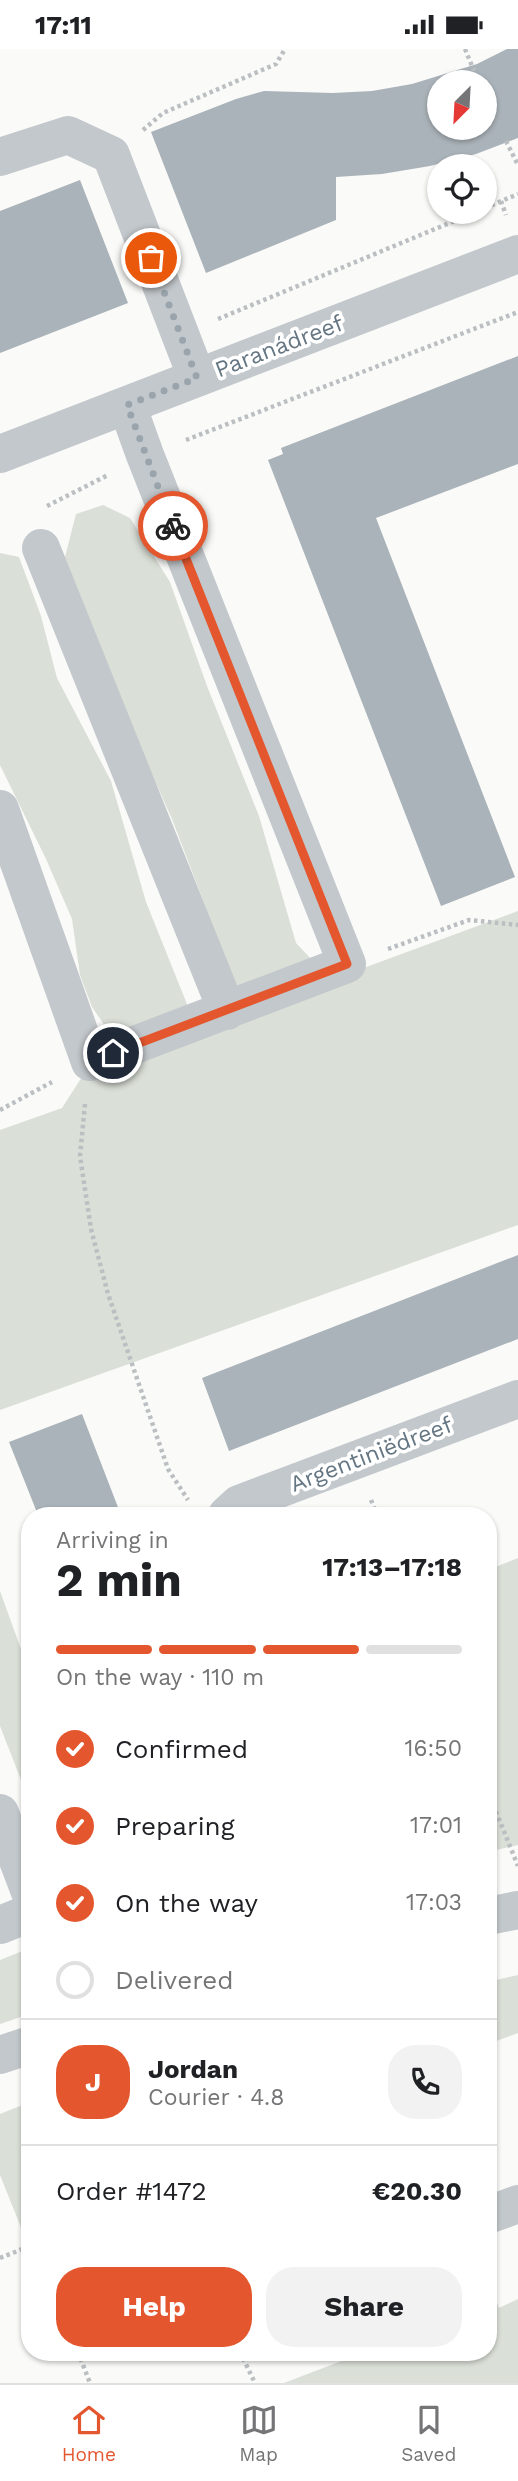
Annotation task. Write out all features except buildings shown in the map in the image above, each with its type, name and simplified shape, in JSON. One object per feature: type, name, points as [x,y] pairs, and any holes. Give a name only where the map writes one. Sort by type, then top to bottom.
[{"type":"street","points":[[0,157],[68,135],[111,155],[197,378]]},
{"type":"street","name":"Paranádreef","points":[[0,454],[518,254]]},
{"type":"street","points":[[0,810],[90,1062],[347,964],[127,405]]},
{"type":"street","points":[[41,548],[228,1010]]},
{"type":"street","name":"Argentiniëdreef","points":[[236,1507],[518,1399]]},
{"type":"street","points":[[0,1813],[21,1868]]},
{"type":"street","points":[[497,1914],[518,1910]]},
{"type":"street","points":[[0,1926],[21,1917]]},
{"type":"street","points":[[0,2055],[21,2048]]},
{"type":"path","points":[[111,155],[163,113],[276,64],[285,49]]},
{"type":"path","points":[[465,49],[474,70]]},
{"type":"path","points":[[506,141],[518,165]]},
{"type":"path","points":[[497,203],[518,194]]},
{"type":"path","points":[[181,334],[447,224]]},
{"type":"path","points":[[40,509],[145,455],[518,312]]},
{"type":"path","points":[[347,964],[469,920],[518,925]]},
{"type":"path","points":[[0,1110],[90,1062]]},
{"type":"path","points":[[90,1062],[80,1156],[91,1230],[108,1294],[168,1469],[190,1504]]},
{"type":"path","points":[[497,1814],[518,1866]]},
{"type":"path","points":[[0,2258],[21,2250]]},
{"type":"path","points":[[81,2361],[90,2383]]},
{"type":"path","points":[[244,2361],[254,2383]]},
{"type":"shaded area","points":[[103,505],[130,518],[170,582],[207,686],[259,816],[296,943],[331,980],[518,911],[518,1225],[0,1410],[0,1130],[62,1108],[89,1066],[117,1056],[103,1023],[92,1007],[80,975],[72,919],[0,765],[0,553],[19,557],[41,616],[57,678],[111,781],[146,902],[197,1029],[235,984],[172,819],[115,691],[65,557],[76,514]]},
{"type":"shaded area","points":[[518,1558],[518,1845],[497,1850],[497,1566]]},
{"type":"shaded area","points":[[0,1591],[21,1649],[21,1780],[0,1726]]},
{"type":"shaded area","points":[[21,1952],[21,2017],[0,2024],[0,1960]]},
{"type":"shaded area","points":[[518,1975],[518,2033],[497,2041],[497,1980]]},
{"type":"shaded area","points":[[21,2106],[21,2228],[0,2175],[0,2114]]},
{"type":"shaded area","points":[[518,2299],[518,2383],[284,2383],[341,2361],[497,2361],[497,2303],[499,2308]]},
{"type":"way so far","points":[[151,258],[197,378],[127,405],[173,526]]},
{"type":"route","points":[[113,1053],[347,964],[173,526]]}]
